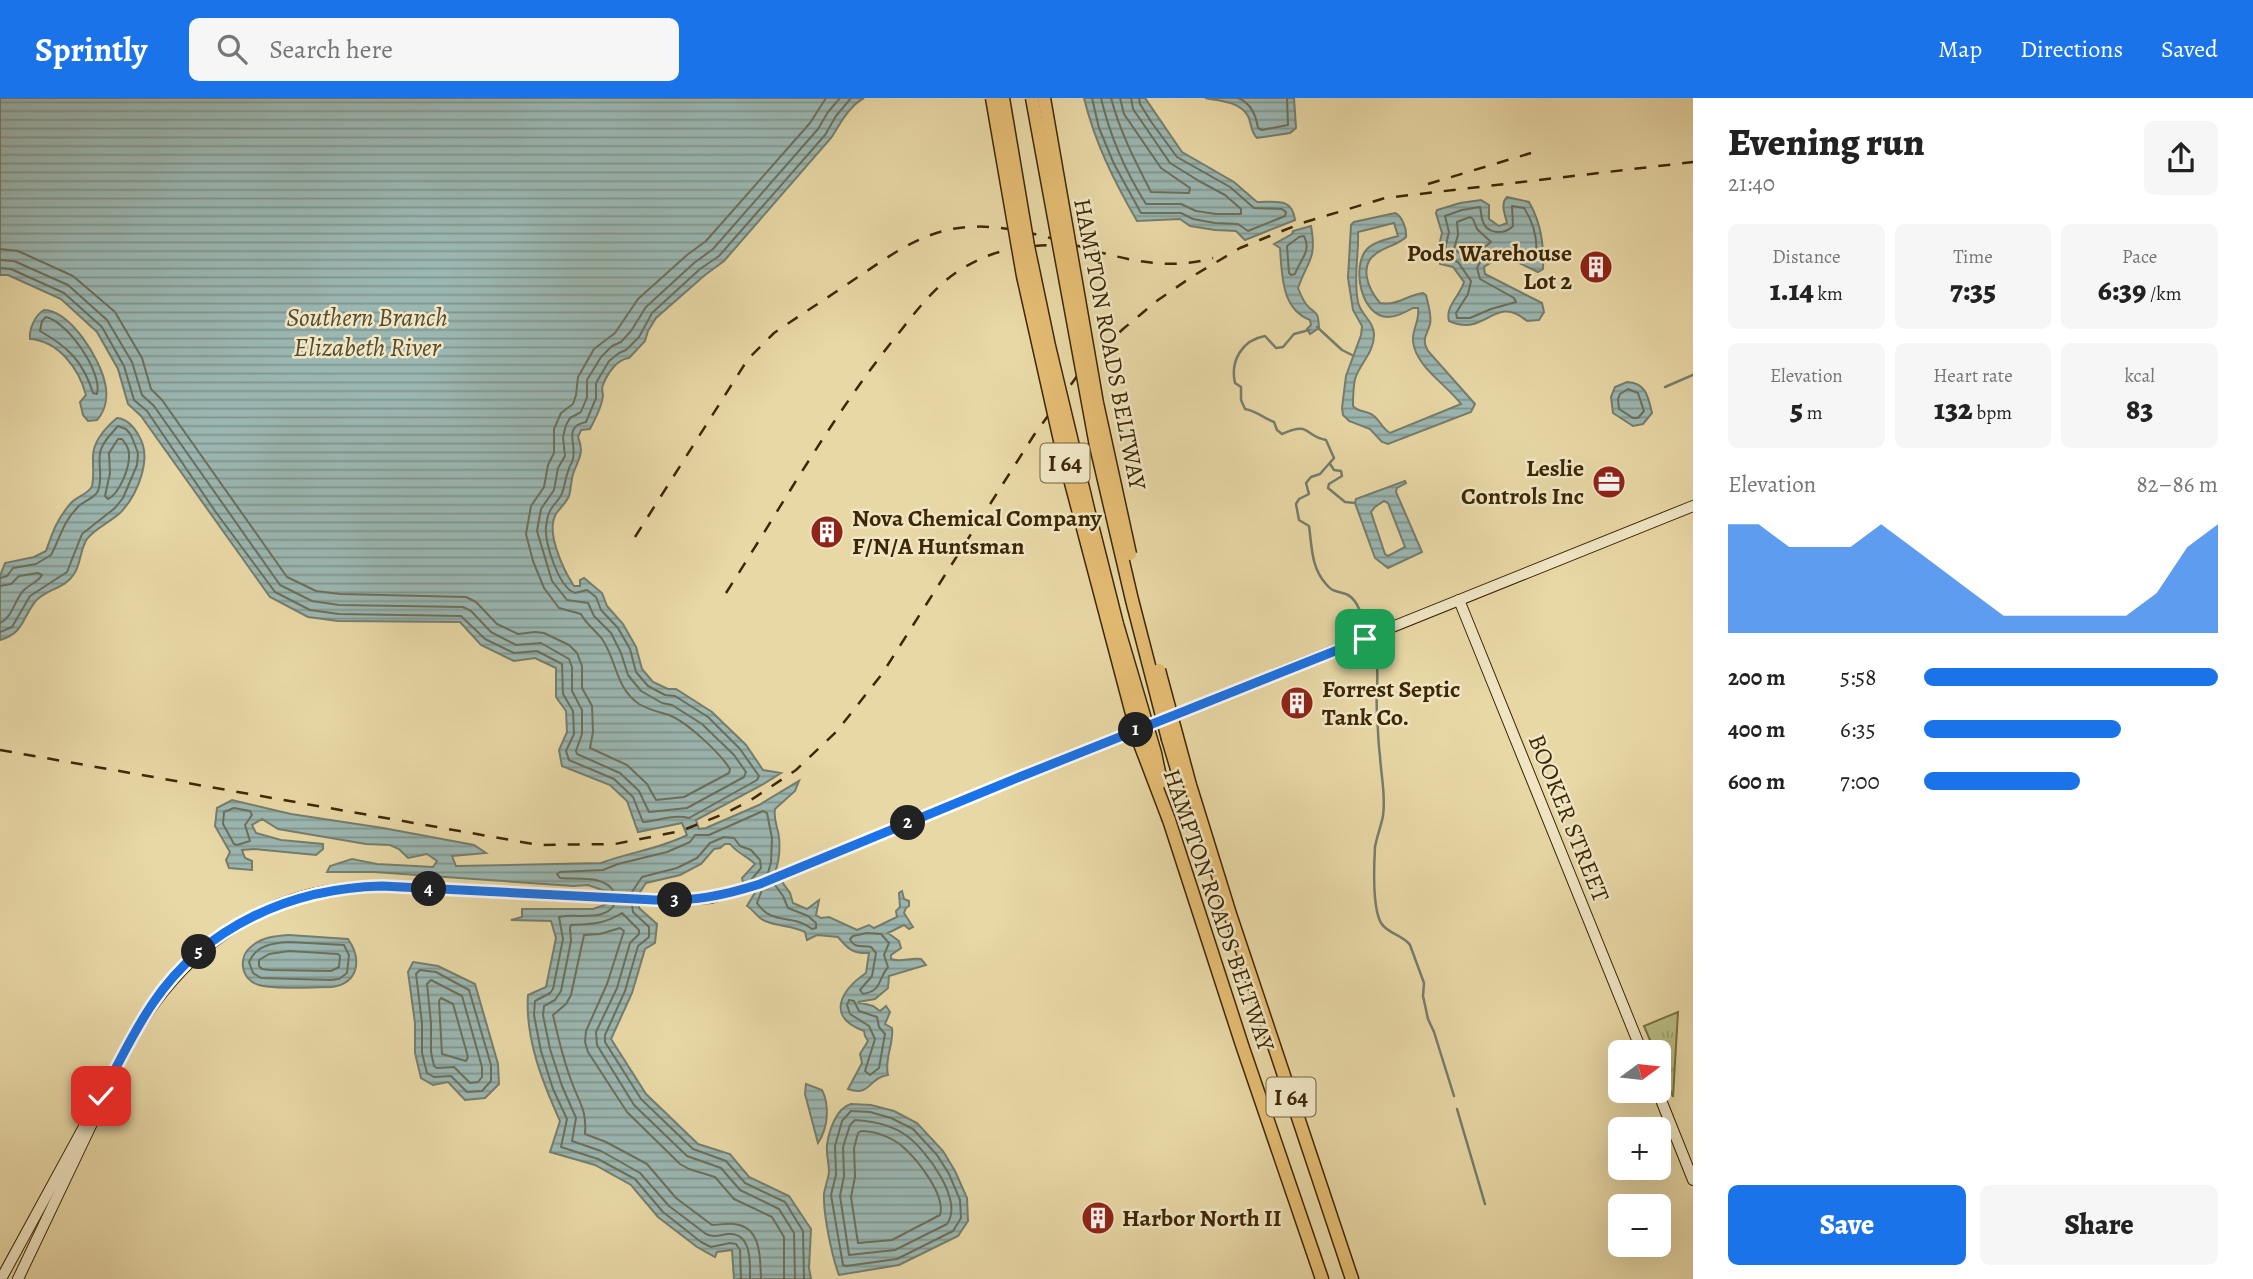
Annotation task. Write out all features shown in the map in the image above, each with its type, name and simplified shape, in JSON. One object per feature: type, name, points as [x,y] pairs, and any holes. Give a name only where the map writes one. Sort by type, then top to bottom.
[{"type":"highway","name":"HAMPTON ROADS BELTWAY","points":[[992,98],[1023,276],[1060,445],[1140,744],[1169,820],[1322,1279]]},
{"type":"highway","points":[[1003,98],[1028,246],[1049,346],[1087,509],[1155,753],[1169,820]]},
{"type":"highway","points":[[1032,98],[1096,446],[1132,600],[1172,738]]},
{"type":"highway","name":"HAMPTON ROADS BELTWAY","points":[[1044,98],[1109,462],[1172,738],[1352,1279]]},
{"type":"main road","points":[[1,1279],[155,1000],[187,962],[219,936],[271,907],[348,888],[382,886],[640,899],[699,900],[733,892],[787,873],[1693,506]]},
{"type":"main road","name":"BOOKER STREET","points":[[1459,600],[1637,1040]]},
{"type":"main road","points":[[18,1279],[90,1130],[112,1075]]},
{"type":"main road","points":[[1662,1103],[1693,1180]]},
{"type":"green space","points":[[1678,1012],[1673,1097],[1671,1040],[1650,1040],[1644,1026]]},
{"type":"water","name":"Southern Branch Elizabeth River","points":[[0,98],[864,98],[849,110],[831,138],[724,261],[656,318],[645,341],[629,358],[620,361],[610,372],[602,386],[600,409],[590,429],[581,430],[578,437],[580,456],[569,496],[553,522],[554,541],[565,571],[574,586],[580,586],[580,580],[584,578],[602,593],[607,606],[623,624],[636,647],[642,669],[653,682],[668,689],[676,689],[712,712],[746,745],[763,770],[781,773],[696,820],[699,829],[759,805],[799,781],[795,791],[775,809],[779,846],[775,872],[790,893],[793,903],[807,909],[819,900],[816,915],[821,918],[829,917],[857,930],[869,925],[874,928],[897,917],[896,911],[900,907],[899,893],[902,891],[904,899],[909,901],[904,913],[913,927],[909,929],[904,925],[888,933],[899,941],[901,948],[891,955],[891,959],[921,959],[926,965],[889,976],[888,988],[875,999],[858,1002],[880,1011],[886,1006],[890,1012],[885,1024],[892,1028],[892,1034],[887,1063],[888,1075],[861,1091],[856,1091],[848,1089],[862,1063],[860,1054],[868,1041],[864,1031],[845,1019],[841,1004],[849,988],[866,973],[869,953],[851,950],[838,937],[817,935],[807,940],[805,932],[760,918],[747,906],[756,891],[745,890],[742,878],[755,864],[730,844],[714,849],[701,864],[680,875],[646,883],[640,892],[639,908],[657,924],[655,943],[645,949],[632,993],[611,1039],[646,1094],[698,1144],[730,1154],[749,1177],[789,1196],[811,1229],[811,1279],[734,1279],[732,1250],[717,1252],[715,1257],[697,1247],[658,1217],[631,1185],[595,1165],[550,1152],[560,1121],[541,1075],[532,1043],[528,995],[546,987],[556,938],[551,921],[511,920],[522,917],[522,909],[593,909],[607,904],[608,892],[588,885],[374,872],[327,872],[330,866],[352,859],[377,864],[433,867],[437,861],[427,854],[408,858],[390,845],[366,844],[278,829],[262,819],[252,825],[256,833],[281,840],[323,844],[323,849],[316,855],[242,850],[245,858],[252,861],[252,870],[229,868],[226,860],[230,852],[215,826],[217,808],[232,800],[291,814],[474,845],[486,853],[452,856],[456,866],[601,863],[687,835],[682,823],[638,832],[627,801],[610,785],[562,766],[559,750],[567,732],[566,711],[556,697],[556,668],[535,658],[514,661],[481,645],[460,622],[338,621],[308,617],[270,597],[141,416],[128,404],[118,369],[97,332],[61,299],[8,275],[0,275]]},
{"type":"water","points":[[1084,98],[1145,98],[1182,152],[1234,182],[1257,202],[1287,204],[1295,220],[1245,240],[1236,231],[1190,226],[1180,219],[1137,221],[1106,161]]},
{"type":"water","points":[[1205,98],[1294,98],[1296,128],[1290,133],[1257,138],[1248,116],[1240,107],[1229,102]]},
{"type":"water","points":[[1507,197],[1529,202],[1533,210],[1541,234],[1543,269],[1538,272],[1513,260],[1498,258],[1484,267],[1485,274],[1542,303],[1544,312],[1539,320],[1527,321],[1516,314],[1506,312],[1472,324],[1462,325],[1449,321],[1449,311],[1464,282],[1453,267],[1440,264],[1438,250],[1442,233],[1437,210],[1481,200],[1489,205],[1489,219],[1499,226],[1507,223],[1503,206]]},
{"type":"water","points":[[1395,213],[1402,220],[1406,237],[1371,258],[1366,270],[1369,284],[1380,303],[1392,303],[1417,294],[1426,295],[1430,324],[1425,340],[1426,347],[1475,404],[1471,412],[1388,444],[1382,442],[1370,429],[1349,421],[1343,415],[1346,376],[1362,326],[1353,310],[1348,278],[1351,225],[1354,222]],"holes":[[[1394,223],[1398,236],[1374,244],[1362,257],[1359,278],[1365,300],[1379,315],[1388,317],[1418,308],[1413,341],[1419,359],[1461,404],[1390,433],[1374,416],[1353,406],[1355,379],[1372,347],[1374,335],[1372,326],[1359,306],[1356,275],[1358,232]]]},
{"type":"water","points":[[1311,226],[1312,253],[1298,288],[1309,308],[1318,317],[1319,328],[1310,334],[1307,329],[1311,325],[1310,320],[1300,315],[1288,299],[1280,248],[1274,244],[1293,231]]},
{"type":"water","points":[[44,310],[54,312],[74,327],[97,362],[105,383],[106,403],[97,420],[88,421],[83,415],[80,402],[86,395],[73,366],[50,345],[30,339],[33,323]]},
{"type":"water","points":[[1627,382],[1638,385],[1647,396],[1652,413],[1643,424],[1633,426],[1613,413],[1611,397],[1615,387]]},
{"type":"water","points":[[117,418],[128,422],[143,447],[143,467],[137,487],[121,512],[87,539],[70,579],[39,598],[18,629],[0,640],[0,576],[5,563],[34,557],[46,551],[62,514],[92,486],[95,447],[104,431]]},
{"type":"water","points":[[1405,481],[1396,492],[1422,552],[1388,568],[1375,558],[1355,503],[1356,499]],"holes":[[[1384,501],[1388,503],[1405,547],[1388,556],[1371,512]]]},
{"type":"water","points":[[289,935],[348,939],[355,954],[353,975],[341,985],[332,987],[275,987],[259,985],[248,978],[243,968],[247,951],[265,939]]},
{"type":"water","points":[[413,962],[438,966],[475,984],[498,1064],[499,1084],[485,1098],[465,1100],[448,1082],[433,1085],[421,1078],[415,1053],[415,1023],[408,972]]},
{"type":"water","points":[[806,1084],[822,1090],[826,1103],[826,1124],[818,1143],[805,1094]]},
{"type":"water","points":[[851,1104],[871,1105],[894,1111],[917,1123],[943,1151],[955,1171],[967,1198],[968,1221],[958,1236],[899,1265],[839,1275],[825,1212],[824,1194],[829,1172],[827,1145],[837,1115]]},
{"type":"waterway","points":[[1317,327],[1342,350],[1352,355]]},
{"type":"waterway","points":[[1309,330],[1294,334],[1283,347],[1276,348],[1265,336],[1250,342],[1236,360],[1235,383],[1241,387],[1241,400],[1245,409],[1274,422],[1282,434],[1303,429],[1326,440],[1334,458],[1320,474],[1311,477],[1306,483],[1309,494],[1299,499],[1296,504],[1299,520],[1309,526],[1317,571],[1330,589],[1346,594],[1354,600],[1364,627]]},
{"type":"waterway","points":[[1665,387],[1693,375]]},
{"type":"waterway","points":[[1330,464],[1334,470],[1341,471],[1342,476],[1329,484],[1328,488],[1345,502],[1355,503]]},
{"type":"waterway","points":[[1371,644],[1377,669],[1377,713],[1384,801],[1375,847],[1376,907],[1384,927],[1410,945],[1424,983],[1423,996],[1428,1019],[1454,1096]]},
{"type":"waterway","points":[[1457,1109],[1485,1204]]},
{"type":"railway","points":[[1428,184],[1531,153]]},
{"type":"railway","points":[[0,750],[539,845],[615,844],[681,831],[751,800],[796,770],[837,731],[882,674],[1034,435],[1086,364],[1158,300],[1193,276],[1240,248],[1302,223],[1385,198],[1693,162]]},
{"type":"railway","points":[[635,537],[748,359],[774,333],[914,242],[952,229],[985,227],[1018,230],[1147,262],[1180,264],[1213,258]]},
{"type":"railway","points":[[726,593],[852,396],[928,297],[955,273],[975,261],[1018,248],[1052,245]]},
{"type":"place","name":"Pods Warehouse Lot 2","points":[[1596,267]]},
{"type":"place","name":"Leslie Controls Inc","points":[[1609,482]]},
{"type":"place","name":"Nova Chemical Company F/N/A Huntsman","points":[[827,532]]},
{"type":"place","name":"Forrest Septic Tank Co.","points":[[1297,703]]},
{"type":"place","name":"Harbor North II","points":[[1098,1218]]},
{"type":"route","points":[[101,1096],[146,1014],[187,962],[219,936],[271,907],[311,894],[382,886],[655,900],[699,900],[723,895],[760,884],[1365,639]]}]
